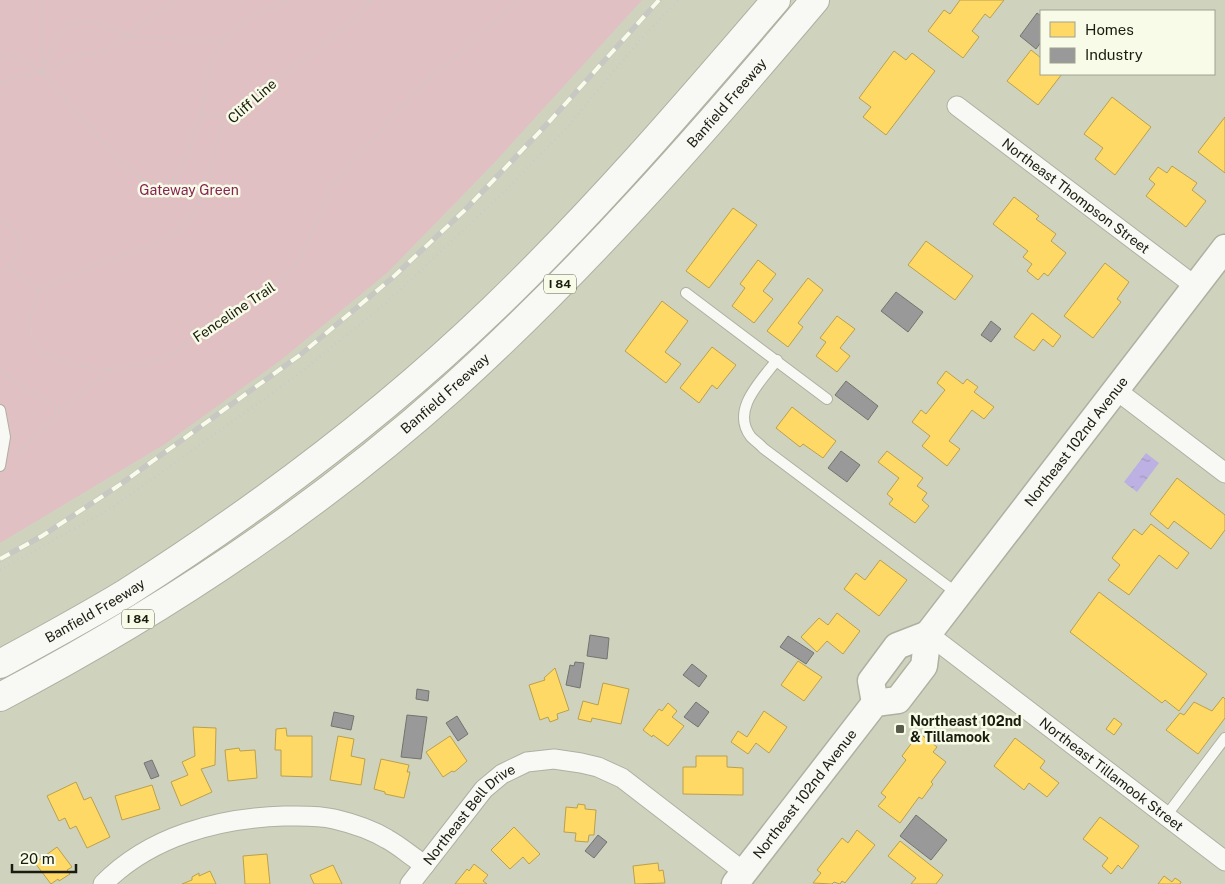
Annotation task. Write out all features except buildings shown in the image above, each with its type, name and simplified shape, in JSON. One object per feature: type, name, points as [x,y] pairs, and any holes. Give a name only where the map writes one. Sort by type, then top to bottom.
[{"type":"highway","name":"Banfield Freeway","points":[[0,664],[60,632],[124,594],[188,552],[253,507],[382,407],[492,310],[546,257],[653,142],[776,0]]},
{"type":"highway","name":"Banfield Freeway","points":[[0,697],[74,657],[140,618],[262,538],[350,471],[444,394],[518,325],[623,218],[728,102],[815,0]]},
{"type":"main road","name":"Northeast 102nd Avenue","points":[[740,878],[874,703],[871,681],[897,646],[928,634],[1225,248]]},
{"type":"street","name":"Northeast Thompson Street","points":[[957,106],[1195,286]]},
{"type":"street","points":[[1116,390],[1225,473]]},
{"type":"street","name":"Northeast Tillamook Street","points":[[928,634],[1225,861]]},
{"type":"street","name":"Northeast Bell Drive","points":[[103,884],[131,860],[159,844],[213,824],[238,819],[266,817],[303,816],[333,819],[387,838],[425,866],[484,789],[502,774],[527,762],[554,759],[589,765],[622,778],[740,878]]},
{"type":"street","points":[[410,884],[425,866]]},
{"type":"lane","points":[[686,293],[827,398]]},
{"type":"lane","points":[[777,360],[745,404],[744,419],[750,436],[763,448],[958,594]]},
{"type":"lane","points":[[0,410],[5,437],[1,464]]},
{"type":"lane","points":[[1166,816],[1225,738]]},
{"type":"path","points":[[42,72],[41,26],[44,0]]},
{"type":"path","points":[[0,82],[42,72],[74,57],[102,52],[130,36],[145,21],[174,0]]},
{"type":"path","points":[[0,55],[13,55],[42,72],[121,162],[143,180],[162,184],[174,179],[183,164],[201,115],[211,60],[223,41],[233,30],[253,16],[288,0]]},
{"type":"path","name":"Cliff Line","points":[[39,290],[101,263],[153,245],[181,228],[199,205],[221,130],[230,116],[347,24],[370,0]]},
{"type":"path","name":"Fenceline Trail","points":[[39,290],[30,317],[30,336],[39,352],[79,366],[111,370],[141,365],[171,355],[205,329],[276,284],[300,260],[331,187],[343,170],[422,85],[518,0]]},
{"type":"path","points":[[0,570],[113,507],[300,373],[386,303],[528,167],[569,124],[640,40],[678,0]]},
{"type":"path","points":[[42,72],[56,38],[69,24],[88,21],[130,36],[223,41]]},
{"type":"path","points":[[201,115],[230,116]]},
{"type":"path","points":[[0,220],[10,226],[18,238],[18,253],[10,268],[0,274]]},
{"type":"path","points":[[10,268],[39,290]]},
{"type":"path","points":[[0,370],[25,389],[62,409]]},
{"type":"path","points":[[1,464],[35,438],[62,409],[111,370]]},
{"type":"green space","name":"Gateway Green","points":[[0,0],[642,0],[494,163],[388,272],[281,360],[165,444],[0,543]]},
{"type":"water","points":[[1146,453],[1159,463],[1137,492],[1124,482]]},
{"type":"railway","points":[[0,559],[42,536],[118,486],[300,355],[391,279],[465,210],[549,122],[659,0]]},
{"type":"place","name":"Northeast 102nd & Tillamook","points":[[900,729]]}]
